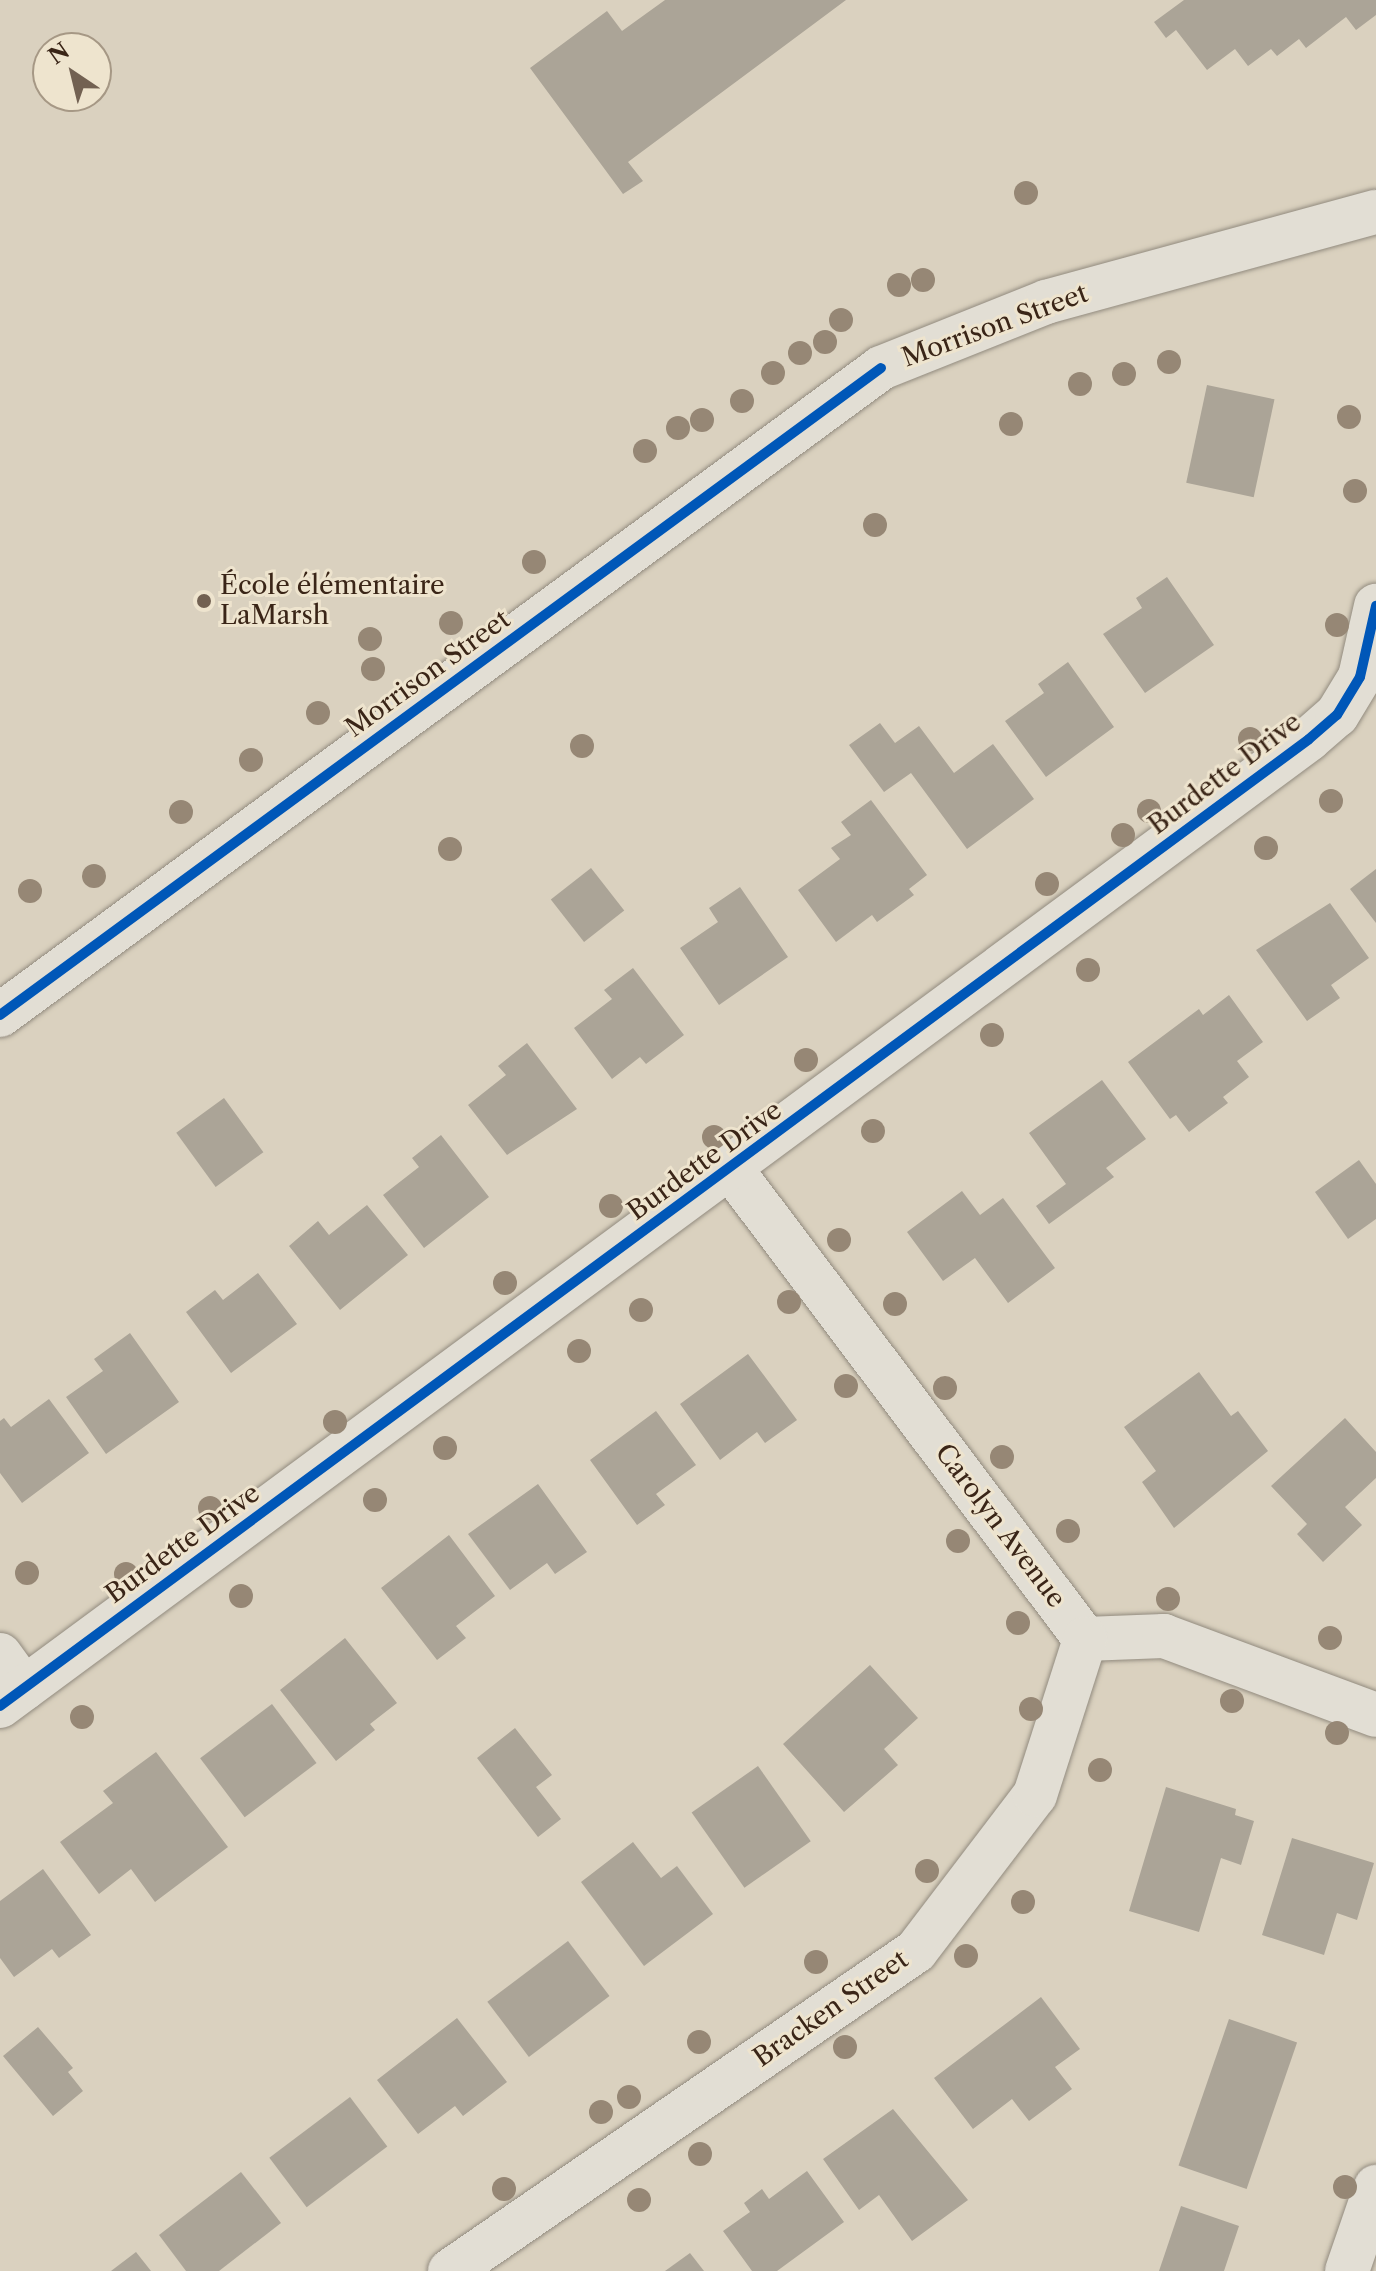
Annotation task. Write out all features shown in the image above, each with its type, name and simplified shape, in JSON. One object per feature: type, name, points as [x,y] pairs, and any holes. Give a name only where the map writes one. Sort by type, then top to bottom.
[{"type":"street","name":"Morrison Street","points":[[0,1015],[881,368],[1046,302],[1376,212]]},
{"type":"street","name":"Burdette Drive","points":[[8,1683],[731,1169],[1337,715],[1360,677],[1376,606]]},
{"type":"street","name":"Carolyn Avenue","points":[[731,1169],[1085,1639]]},
{"type":"street","points":[[1085,1639],[1164,1636],[1376,1715]]},
{"type":"street","name":"Bracken Street","points":[[450,2271],[916,1951],[1035,1795],[1085,1639]]},
{"type":"street","points":[[1347,2271],[1376,2187]]},
{"type":"building","points":[[665,0],[846,0],[628,162],[643,181],[623,194],[530,68],[607,11],[622,31]]},
{"type":"building","points":[[1184,0],[1376,0],[1376,15],[1356,30],[1346,17],[1306,48],[1299,39],[1277,56],[1271,49],[1248,66],[1235,49],[1207,70],[1176,30],[1166,38],[1154,22]]},
{"type":"building","points":[[1207,385],[1274,399],[1254,497],[1186,483]]},
{"type":"building","points":[[1167,577],[1214,645],[1145,693],[1103,634],[1142,608],[1136,598]]},
{"type":"building","points":[[1068,662],[1114,727],[1046,777],[1005,721],[1044,693],[1038,684]]},
{"type":"building","points":[[880,723],[895,743],[919,726],[954,773],[993,744],[1034,799],[967,849],[911,773],[884,792],[849,745]]},
{"type":"building","points":[[871,800],[927,875],[909,889],[914,895],[877,922],[872,915],[836,942],[798,890],[840,859],[831,848],[851,835],[841,822]]},
{"type":"building","points":[[591,868],[624,911],[584,942],[551,899]]},
{"type":"building","points":[[1376,869],[1376,923],[1350,889]]},
{"type":"building","points":[[740,887],[788,957],[719,1005],[680,948],[718,922],[709,908]]},
{"type":"building","points":[[1330,903],[1369,958],[1331,985],[1340,998],[1307,1021],[1256,950]]},
{"type":"building","points":[[633,968],[684,1035],[646,1064],[640,1057],[612,1079],[574,1028],[612,999],[604,990]]},
{"type":"building","points":[[1229,995],[1263,1042],[1237,1061],[1249,1077],[1223,1097],[1228,1103],[1189,1132],[1176,1115],[1170,1119],[1128,1062],[1199,1009],[1203,1015]]},
{"type":"building","points":[[527,1043],[577,1109],[507,1155],[468,1105],[506,1075],[498,1066]]},
{"type":"building","points":[[1102,1080],[1146,1139],[1106,1168],[1114,1177],[1049,1224],[1036,1206],[1066,1184],[1029,1133]]},
{"type":"building","points":[[224,1098],[263,1152],[216,1187],[176,1133]]},
{"type":"building","points":[[441,1135],[489,1197],[424,1248],[383,1195],[419,1167],[412,1158]]},
{"type":"building","points":[[1359,1160],[1376,1184],[1376,1219],[1348,1239],[1315,1192]]},
{"type":"building","points":[[962,1191],[980,1215],[1003,1198],[1055,1268],[1008,1303],[975,1258],[943,1281],[907,1232]]},
{"type":"building","points":[[367,1205],[408,1255],[340,1310],[289,1246],[318,1221],[329,1235]]},
{"type":"building","points":[[258,1273],[297,1324],[231,1373],[186,1312],[215,1290],[223,1300]]},
{"type":"building","points":[[130,1333],[179,1402],[106,1454],[66,1397],[103,1371],[94,1359]]},
{"type":"building","points":[[748,1354],[797,1420],[765,1443],[757,1432],[720,1460],[680,1404]]},
{"type":"building","points":[[1199,1372],[1231,1416],[1238,1411],[1268,1451],[1174,1528],[1142,1482],[1156,1471],[1124,1427]]},
{"type":"building","points":[[49,1399],[89,1453],[22,1503],[0,1473],[0,1421],[4,1418],[11,1427]]},
{"type":"building","points":[[656,1411],[696,1465],[656,1494],[665,1505],[637,1525],[590,1460]]},
{"type":"building","points":[[1345,1418],[1376,1452],[1376,1478],[1345,1507],[1362,1525],[1323,1562],[1297,1534],[1307,1524],[1271,1486]]},
{"type":"building","points":[[538,1484],[587,1552],[555,1574],[547,1563],[510,1590],[468,1534]]},
{"type":"building","points":[[449,1535],[495,1596],[456,1626],[466,1638],[437,1660],[381,1588]]},
{"type":"building","points":[[345,1638],[397,1703],[370,1724],[375,1730],[336,1761],[280,1690]]},
{"type":"building","points":[[870,1665],[918,1718],[884,1749],[898,1765],[844,1812],[783,1744]]},
{"type":"building","points":[[272,1704],[317,1763],[245,1817],[200,1758]]},
{"type":"building","points":[[515,1728],[552,1775],[536,1787],[561,1819],[538,1837],[477,1758]]},
{"type":"building","points":[[156,1752],[228,1847],[155,1902],[131,1869],[99,1894],[60,1842],[113,1803],[103,1791]]},
{"type":"building","points":[[758,1766],[811,1841],[744,1888],[692,1812]]},
{"type":"building","points":[[1166,1787],[1236,1809],[1235,1815],[1254,1821],[1241,1865],[1221,1858],[1199,1932],[1129,1911]]},
{"type":"building","points":[[1292,1838],[1374,1863],[1357,1920],[1337,1913],[1324,1955],[1262,1935]]},
{"type":"building","points":[[633,1842],[661,1878],[677,1866],[713,1914],[644,1966],[581,1882]]},
{"type":"building","points":[[43,1869],[91,1935],[59,1958],[52,1949],[14,1977],[0,1958],[0,1901]]},
{"type":"building","points":[[568,1941],[610,1996],[529,2057],[487,2002]]},
{"type":"building","points":[[1041,1997],[1080,2049],[1055,2067],[1072,2089],[1029,2121],[1012,2099],[973,2129],[934,2078]]},
{"type":"building","points":[[457,2018],[507,2082],[463,2116],[455,2106],[418,2134],[377,2080]]},
{"type":"building","points":[[1229,2019],[1297,2042],[1247,2189],[1179,2166]]},
{"type":"building","points":[[38,2027],[73,2068],[68,2072],[83,2091],[53,2116],[3,2056]]},
{"type":"building","points":[[350,2097],[387,2147],[307,2207],[269,2158]]},
{"type":"building","points":[[893,2109],[968,2200],[912,2241],[879,2195],[859,2210],[823,2159]]},
{"type":"building","points":[[807,2171],[844,2222],[777,2271],[752,2271],[723,2231],[750,2212],[744,2203],[762,2189],[769,2199]]},
{"type":"building","points":[[241,2172],[281,2223],[219,2271],[186,2271],[159,2235]]},
{"type":"building","points":[[1181,2206],[1239,2226],[1224,2271],[1159,2271]]},
{"type":"building","points":[[136,2252],[151,2271],[111,2271]]},
{"type":"building","points":[[690,2253],[704,2271],[665,2271]]},
{"type":"cycle path","points":[[0,1015],[881,368]]},
{"type":"cycle path","points":[[0,1706],[1309,739],[1337,715],[1360,677],[1376,606]]},
{"type":"place","name":"École élémentaire LaMarsh","points":[[204,601]]}]
